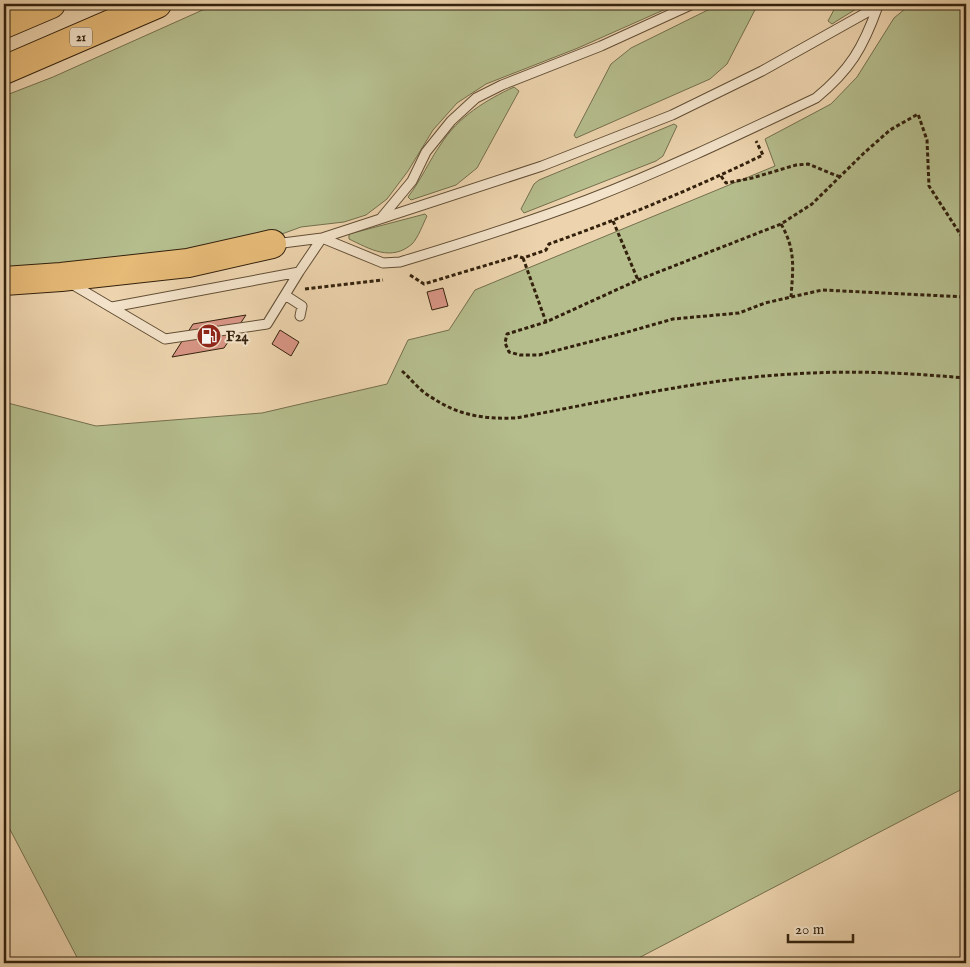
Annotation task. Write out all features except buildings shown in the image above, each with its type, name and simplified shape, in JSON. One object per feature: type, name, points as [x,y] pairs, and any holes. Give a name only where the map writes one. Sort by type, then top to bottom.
[{"type":"highway","points":[[4,24],[51,4]]},
{"type":"highway","name":"21","points":[[4,70],[157,4]]},
{"type":"highway","points":[[4,281],[61,277],[188,263],[272,244]]},
{"type":"lane","points":[[382,218],[412,181],[426,152],[451,121],[476,98],[502,85],[601,46],[693,4]]},
{"type":"lane","points":[[272,244],[322,238],[542,166],[672,114],[762,71],[880,5]]},
{"type":"lane","points":[[322,238],[383,263],[400,262],[500,231],[579,203],[671,166],[816,98],[835,82],[854,59],[868,35],[880,5]]},
{"type":"lane","points":[[61,277],[165,340],[267,324],[322,238]]},
{"type":"lane","points":[[112,307],[299,272]]},
{"type":"lane","points":[[286,294],[302,306],[300,316]]},
{"type":"path","points":[[966,242],[929,186],[927,140],[918,114],[890,130],[812,204],[781,224],[638,280],[546,322],[507,334],[504,343],[510,352],[520,355],[539,355],[673,318],[739,313],[764,303],[822,290],[966,297]]},
{"type":"path","points":[[390,262],[424,284],[517,256],[523,258],[546,250],[549,244],[613,221],[721,176],[763,155],[750,129]]},
{"type":"path","points":[[721,176],[726,183],[752,178],[796,165],[808,164],[840,177]]},
{"type":"path","points":[[613,221],[638,280]]},
{"type":"path","points":[[781,224],[789,238],[792,253],[791,297]]},
{"type":"path","points":[[523,258],[546,322]]},
{"type":"path","points":[[402,277],[411,276]]},
{"type":"path","points":[[286,294],[392,278]]},
{"type":"path","points":[[402,371],[429,397],[455,411],[488,419],[516,418],[697,384],[792,374],[892,372],[966,378]]},
{"type":"green space","points":[[216,4],[677,4],[578,48],[486,84],[457,103],[433,130],[408,171],[387,199],[366,215],[344,222],[301,227],[271,238],[177,254],[4,273],[4,96],[53,77]]},
{"type":"green space","points":[[720,4],[758,4],[727,64],[710,79],[576,138],[574,135],[611,64],[631,48]]},
{"type":"green space","points":[[837,4],[864,4],[832,24],[828,21]]},
{"type":"green space","points":[[911,4],[966,4],[966,787],[629,963],[80,963],[4,818],[4,402],[96,426],[262,413],[387,384],[408,340],[449,330],[475,290],[775,166],[765,139],[831,104],[857,77],[894,18]]},
{"type":"green space","points":[[514,87],[519,91],[477,168],[456,185],[411,200],[408,197],[448,134],[473,110]]},
{"type":"green space","points":[[674,124],[677,126],[663,156],[656,161],[524,213],[521,209],[534,184],[539,180]]},
{"type":"green space","points":[[425,214],[427,216],[412,244],[396,252],[380,252],[349,239],[349,234]]},
{"type":"place","name":"F24","points":[[209,336]]}]
